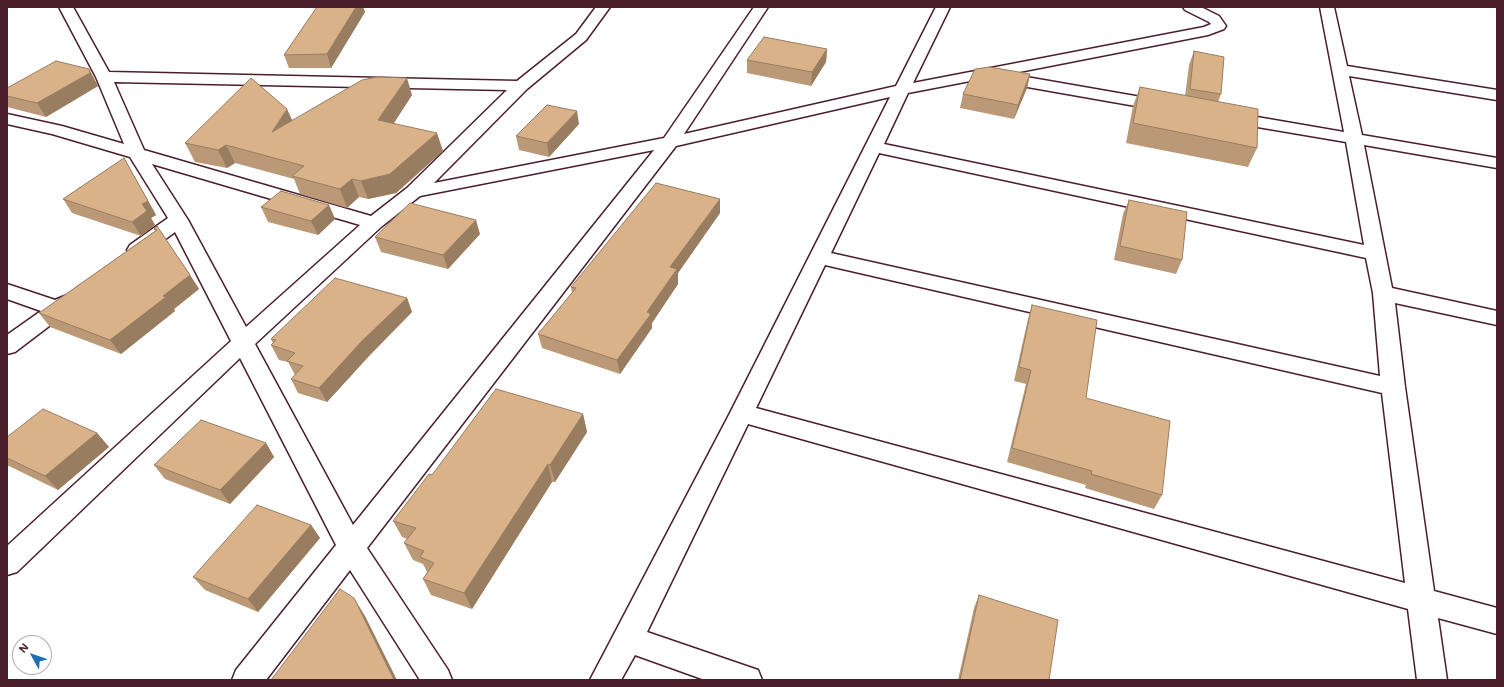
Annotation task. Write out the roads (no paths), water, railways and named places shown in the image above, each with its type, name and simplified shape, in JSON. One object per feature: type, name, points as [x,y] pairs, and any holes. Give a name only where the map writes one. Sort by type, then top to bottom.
[{"type":"street","points":[[66,7],[104,77],[137,154],[178,220],[352,549],[437,680]]},
{"type":"street","points":[[7,564],[243,342],[374,223],[414,192],[521,86],[581,37],[603,7]]},
{"type":"street","points":[[248,680],[670,142],[760,7]]},
{"type":"street","points":[[605,680],[628,639],[742,413],[943,7]]},
{"type":"street","points":[[414,192],[670,142],[901,90],[1208,31],[1218,26],[1214,19],[1190,7]]},
{"type":"street","points":[[1327,7],[1383,293],[1393,386],[1432,680]]},
{"type":"street","points":[[1340,70],[1497,95]]},
{"type":"street","points":[[984,74],[1181,109]]},
{"type":"street","points":[[104,77],[521,86]]},
{"type":"street","points":[[1213,114],[1497,163]]},
{"type":"street","points":[[7,119],[56,130],[374,223]]},
{"type":"street","points":[[874,147],[1376,254]]},
{"type":"street","points":[[121,262],[178,220]]},
{"type":"street","points":[[820,257],[1393,386]]},
{"type":"street","points":[[7,346],[83,290]]},
{"type":"street","points":[[7,292],[58,309]]},
{"type":"street","points":[[1383,293],[1497,318]]},
{"type":"street","points":[[742,413],[1422,599],[1497,621]]},
{"type":"street","points":[[628,639],[747,680]]}]
